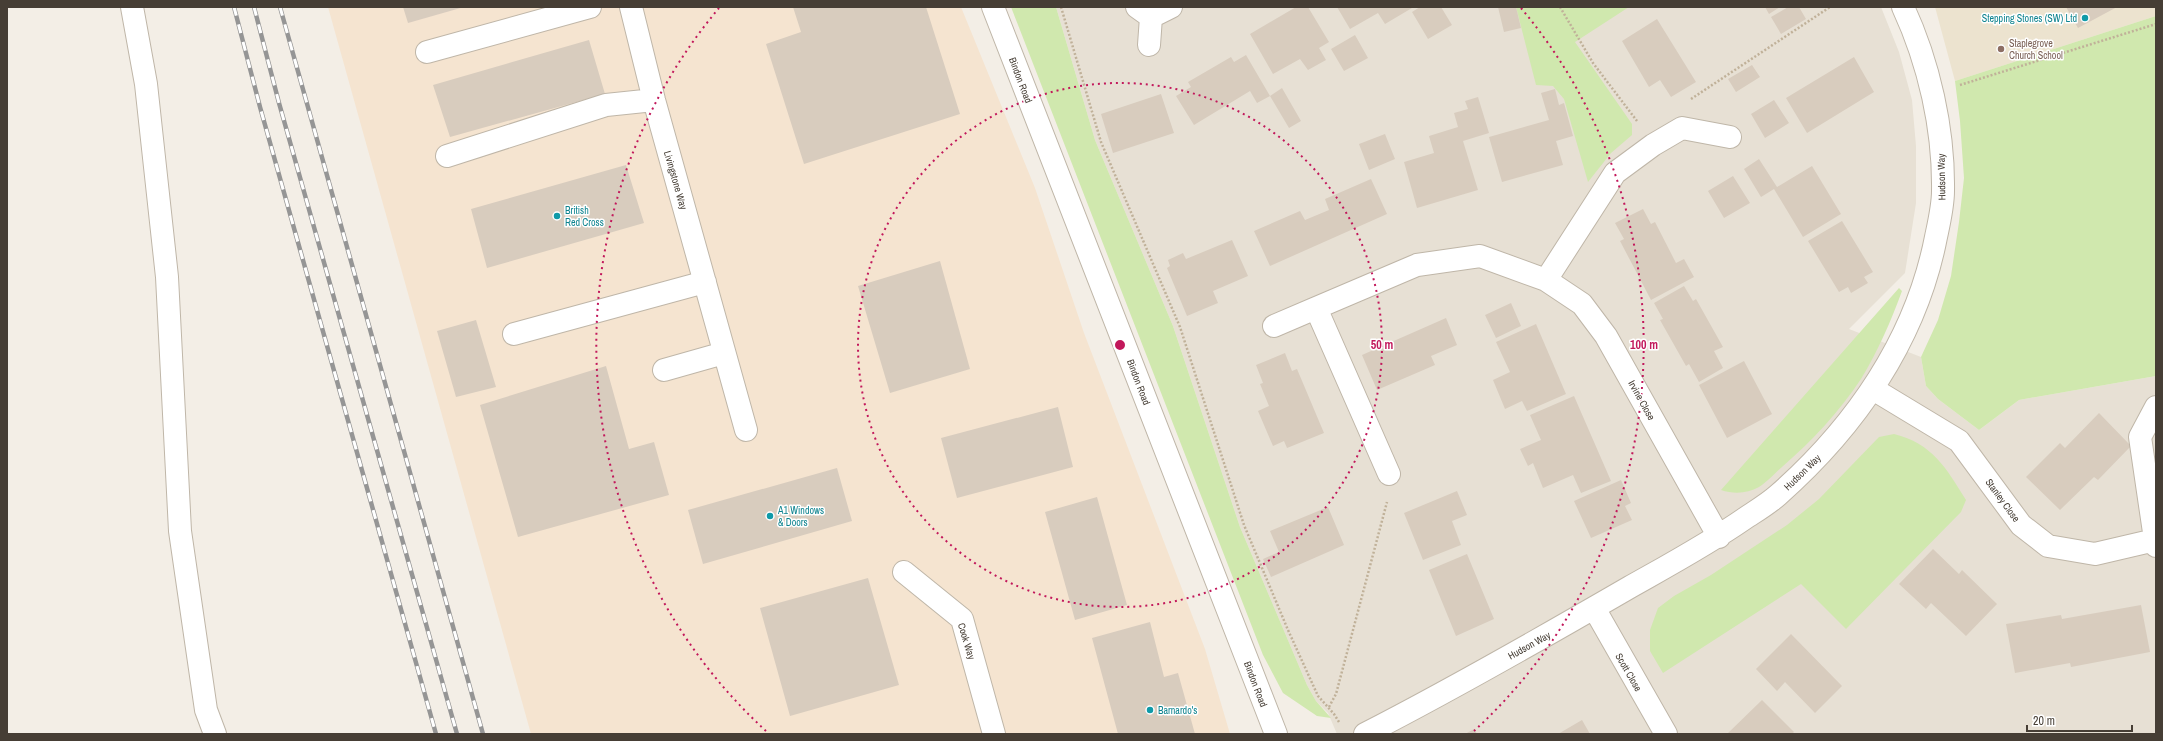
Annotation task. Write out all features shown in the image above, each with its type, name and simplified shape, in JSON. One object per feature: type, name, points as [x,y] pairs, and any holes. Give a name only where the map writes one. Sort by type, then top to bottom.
[{"type":"street","points":[[132,7],[146,84],[167,277],[180,531],[206,710],[215,734]]},
{"type":"street","points":[[427,52],[590,7]]},
{"type":"street","name":"Livingstone Way","points":[[631,7],[654,100],[746,430]]},
{"type":"street","name":"Bindon Road","points":[[993,7],[1276,734]]},
{"type":"street","points":[[1150,45],[1144,12],[1171,7]]},
{"type":"street","name":"Hudson Way","points":[[1365,734],[1409,712],[1719,536],[1782,491],[1822,453],[1873,389],[1897,351],[1915,310],[1931,262],[1943,192],[1940,138],[1933,93],[1922,56],[1903,7]]},
{"type":"street","points":[[447,156],[606,105],[654,100]]},
{"type":"street","points":[[1546,280],[1615,173],[1653,145],[1682,128],[1730,137]]},
{"type":"street","name":"Irvine Close","points":[[1274,326],[1417,265],[1480,256],[1546,280],[1582,304],[1606,336],[1719,536]]},
{"type":"street","points":[[514,334],[705,282]]},
{"type":"street","points":[[1316,308],[1389,474]]},
{"type":"street","points":[[664,370],[724,353]]},
{"type":"street","name":"Stanley Close","points":[[1873,389],[1958,441],[2021,525],[2048,546],[2095,554],[2155,543],[2140,437],[2156,407]]},
{"type":"street","name":"Cook Way","points":[[904,572],[962,619],[994,734]]},
{"type":"street","name":"Scott Close","points":[[1594,608],[1666,734]]},
{"type":"path","points":[[1061,7],[1100,142],[1180,327],[1244,525],[1288,630],[1318,696],[1329,707],[1341,727]]},
{"type":"path","points":[[1560,7],[1593,63],[1653,145]]},
{"type":"path","points":[[1689,100],[1830,7]]},
{"type":"path","points":[[1933,93],[2156,24]]},
{"type":"path","points":[[1329,707],[1336,694],[1388,503],[1389,474]]},
{"type":"shaded area","points":[[328,7],[961,7],[1035,188],[1084,333],[1205,649],[1230,734],[531,734]]},
{"type":"shaded area","points":[[1056,7],[1881,7],[1899,52],[1912,100],[1916,146],[1916,203],[1905,273],[1849,329],[1921,357],[1926,386],[1938,399],[1979,430],[2019,400],[2156,376],[2156,734],[1337,734],[1328,713],[1316,701],[1307,685],[1240,527],[1173,326],[1095,140]]},
{"type":"shaded area","name":"Staplegrove Church School","points":[[1935,7],[2156,7],[2156,16],[1955,81]]},
{"type":"green space","points":[[1011,7],[1056,7],[1095,140],[1173,326],[1240,527],[1307,685],[1316,701],[1331,718],[1317,716],[1283,693],[1263,655]]},
{"type":"green space","points":[[1516,7],[1629,7],[1575,42],[1632,124],[1632,135],[1611,153],[1588,182],[1564,99],[1553,86],[1536,85]]},
{"type":"green space","points":[[2156,16],[2156,376],[2019,400],[1979,430],[1938,399],[1926,386],[1921,357],[1938,320],[1951,276],[1959,222],[1964,178],[1960,121],[1955,81]]},
{"type":"green space","points":[[1899,288],[1902,291],[1879,347],[1853,391],[1824,426],[1793,457],[1759,487],[1740,493],[1721,490]]},
{"type":"green space","points":[[1894,434],[1919,444],[1945,468],[1966,500],[1961,512],[1846,629],[1801,584],[1663,673],[1650,651],[1650,630],[1658,608],[1674,596],[1711,575],[1787,525],[1819,499],[1879,437]]},
{"type":"building","points":[[403,7],[464,7],[408,23]]},
{"type":"building","points":[[793,7],[926,7],[960,114],[804,164],[766,44],[801,32]]},
{"type":"building","points":[[1296,7],[1308,7],[1329,42],[1319,48],[1326,60],[1308,70],[1300,59],[1273,74],[1250,34]]},
{"type":"building","points":[[1337,7],[1412,8],[1385,24],[1378,13],[1350,29]]},
{"type":"building","points":[[1420,7],[1441,7],[1452,25],[1428,39],[1412,12]]},
{"type":"building","points":[[1498,7],[1516,7],[1521,28],[1504,32]]},
{"type":"building","points":[[1765,7],[1780,7],[1769,14]]},
{"type":"building","points":[[1788,7],[1799,7],[1806,19],[1781,34],[1771,17]]},
{"type":"building","name":"Stepping Stones (SW) Ltd","points":[[2066,7],[2117,7],[2078,28]]},
{"type":"building","points":[[1657,19],[1696,82],[1671,97],[1660,80],[1649,87],[1622,41]]},
{"type":"building","points":[[1355,35],[1368,58],[1344,71],[1331,49]]},
{"type":"building","points":[[589,40],[605,94],[450,137],[433,85]]},
{"type":"building","points":[[1246,55],[1270,96],[1257,103],[1250,91],[1194,125],[1176,96],[1191,87],[1188,82],[1231,57],[1234,62]]},
{"type":"building","points":[[1854,57],[1874,92],[1807,133],[1786,98]]},
{"type":"building","points":[[1752,65],[1760,77],[1736,92],[1728,79]]},
{"type":"building","points":[[1282,88],[1301,121],[1289,128],[1270,96]]},
{"type":"building","points":[[1555,89],[1559,105],[1564,103],[1573,136],[1556,141],[1563,165],[1502,182],[1489,137],[1549,120],[1541,93]]},
{"type":"building","points":[[1161,94],[1174,133],[1113,153],[1101,114]]},
{"type":"building","points":[[1478,97],[1489,133],[1463,141],[1478,190],[1417,208],[1404,162],[1434,153],[1429,136],[1458,127],[1454,113],[1468,109],[1465,101]]},
{"type":"building","points":[[1774,100],[1789,123],[1765,138],[1751,114]]},
{"type":"building","points":[[1385,134],[1395,159],[1369,170],[1359,144]]},
{"type":"building","points":[[1759,159],[1777,187],[1812,166],[1841,214],[1803,237],[1774,189],[1761,197],[1744,169]]},
{"type":"building","name":"British Red Cross","points":[[626,165],[644,223],[487,268],[471,209]]},
{"type":"building","points":[[1733,176],[1750,203],[1724,218],[1708,191]]},
{"type":"building","points":[[1371,179],[1387,214],[1270,266],[1254,231],[1300,211],[1305,220],[1329,210],[1325,199]]},
{"type":"building","points":[[1643,209],[1651,224],[1655,222],[1676,263],[1684,259],[1694,277],[1651,300],[1620,241],[1624,239],[1615,223]]},
{"type":"building","points":[[1842,221],[1873,272],[1864,277],[1868,283],[1851,293],[1848,287],[1839,292],[1808,241]]},
{"type":"building","points":[[1232,240],[1248,276],[1213,291],[1218,303],[1187,316],[1167,268],[1170,266],[1168,260],[1183,253],[1186,259]]},
{"type":"building","points":[[940,261],[970,369],[890,393],[858,286]]},
{"type":"building","points":[[1684,286],[1693,301],[1696,299],[1723,347],[1714,351],[1723,368],[1699,382],[1689,364],[1686,366],[1660,320],[1663,319],[1654,303]]},
{"type":"building","points":[[1511,303],[1521,326],[1496,338],[1485,315]]},
{"type":"building","points":[[1446,318],[1457,345],[1431,356],[1435,365],[1377,390],[1362,355]]},
{"type":"building","points":[[476,320],[496,387],[456,397],[437,331]]},
{"type":"building","points":[[1536,324],[1566,394],[1527,411],[1522,401],[1505,409],[1493,380],[1510,372],[1496,342]]},
{"type":"building","points":[[1285,353],[1292,371],[1297,369],[1324,433],[1287,448],[1284,441],[1273,446],[1258,411],[1269,406],[1260,384],[1263,383],[1256,365]]},
{"type":"building","points":[[1744,361],[1772,414],[1727,438],[1699,385]]},
{"type":"building","points":[[606,366],[629,449],[654,442],[669,495],[518,537],[480,405]]},
{"type":"building","points":[[1574,396],[1611,481],[1581,493],[1573,475],[1543,488],[1533,463],[1528,466],[1520,449],[1541,440],[1530,415]]},
{"type":"building","points":[[1058,407],[1073,467],[957,498],[941,438]]},
{"type":"building","points":[[2099,413],[2131,446],[2098,480],[2094,477],[2060,510],[2026,477],[2060,443],[2065,448]]},
{"type":"building","name":"A1 Windows & Doors","points":[[837,468],[852,521],[703,564],[688,510]]},
{"type":"building","points":[[1621,480],[1631,503],[1625,506],[1632,520],[1591,538],[1574,501]]},
{"type":"building","points":[[1457,491],[1467,515],[1452,521],[1461,545],[1423,560],[1404,513]]},
{"type":"building","points":[[1097,497],[1127,605],[1075,620],[1045,512]]},
{"type":"building","points":[[1328,507],[1344,545],[1271,577],[1263,559],[1279,552],[1270,531]]},
{"type":"building","points":[[1933,549],[1959,574],[1962,570],[1997,604],[1966,636],[1931,603],[1926,609],[1899,584]]},
{"type":"building","points":[[1467,554],[1494,619],[1456,636],[1429,570]]},
{"type":"building","points":[[868,578],[899,685],[790,716],[760,608]]},
{"type":"building","points":[[2141,605],[2150,652],[2071,667],[2070,663],[2015,673],[2006,624],[2061,615],[2062,619]]},
{"type":"building","points":[[1150,622],[1164,677],[1178,673],[1195,734],[1118,734],[1092,638]]},
{"type":"building","points":[[1791,634],[1842,686],[1815,713],[1785,682],[1777,691],[1756,669]]},
{"type":"building","points":[[1762,700],[1794,732],[1792,734],[1727,734]]},
{"type":"building","points":[[1582,720],[1590,734],[1558,734]]},
{"type":"building","points":[[1474,729],[1477,734],[1465,734]]},
{"type":"railway","points":[[234,7],[260,107],[436,734]]},
{"type":"railway","points":[[254,7],[279,103],[457,734]]},
{"type":"railway","points":[[280,7],[483,734]]},
{"type":"place","name":"Stepping Stones (SW) Ltd","points":[[2085,18]]},
{"type":"place","name":"Staplegrove Church School","points":[[2001,49]]},
{"type":"place","name":"British Red Cross","points":[[557,216]]},
{"type":"place","name":"A1 Windows & Doors","points":[[770,516]]},
{"type":"place","name":"Barnardo's","points":[[1150,710]]}]
